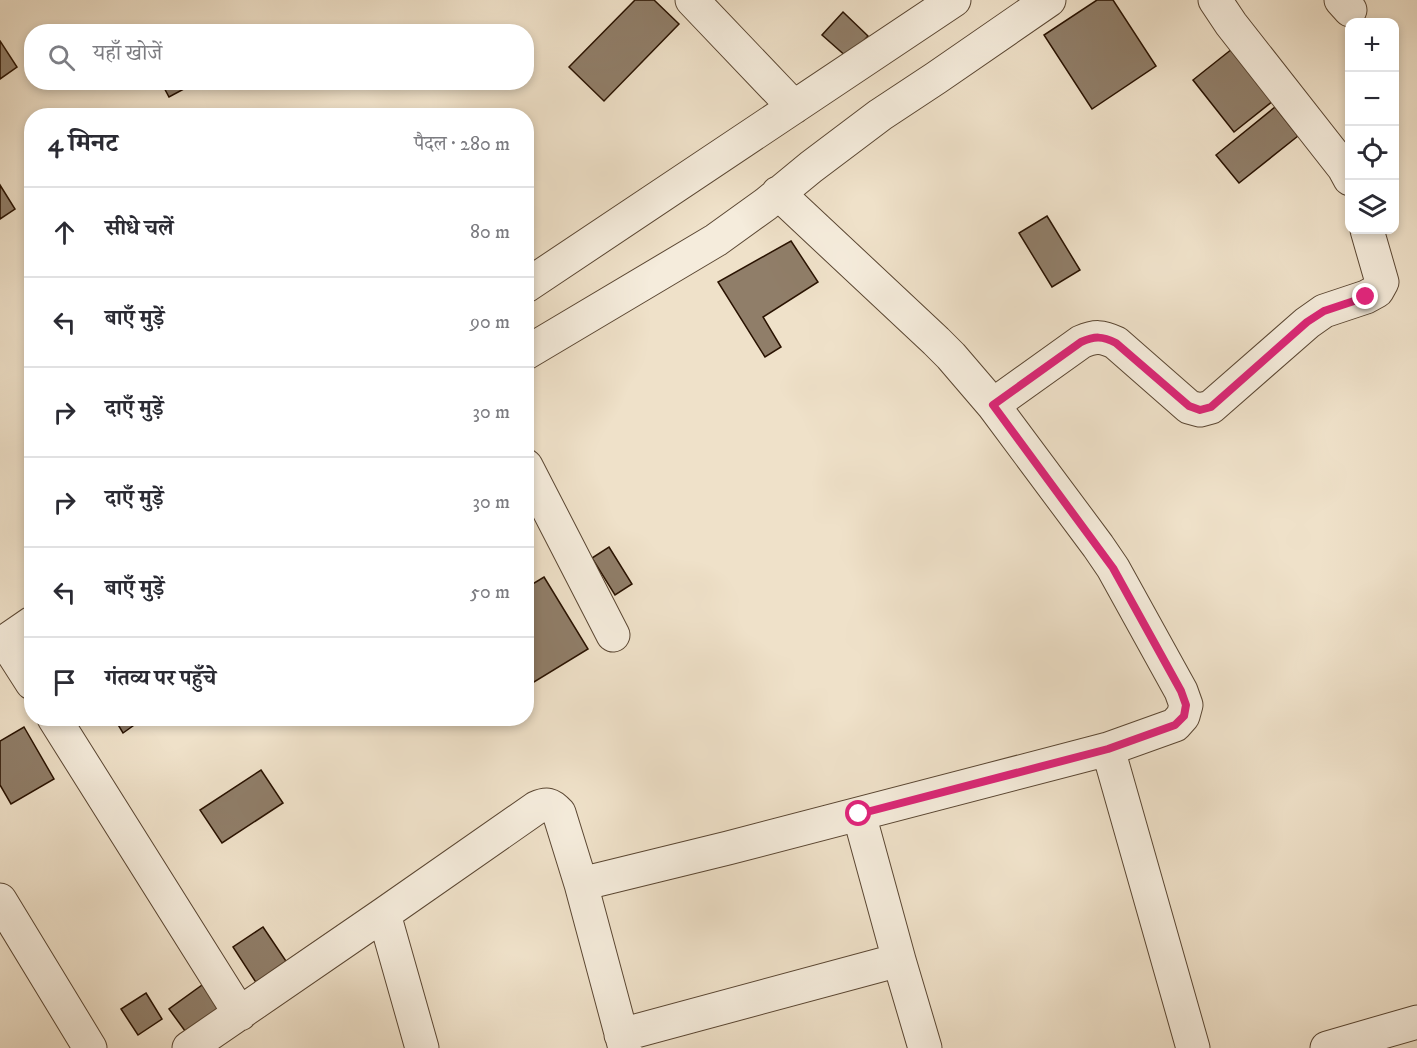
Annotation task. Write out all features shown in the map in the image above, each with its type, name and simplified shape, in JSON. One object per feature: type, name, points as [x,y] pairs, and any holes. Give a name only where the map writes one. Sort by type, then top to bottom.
[{"type":"street","points":[[692,0],[795,106]]},
{"type":"street","points":[[534,281],[954,0]]},
{"type":"street","points":[[534,348],[716,240],[880,115],[1049,0]]},
{"type":"street","points":[[1215,0],[1231,24],[1345,170]]},
{"type":"street","points":[[580,884],[1108,749],[1175,725],[1184,716],[1186,705],[1181,691],[1113,568],[993,405],[936,341],[778,194]]},
{"type":"street","points":[[993,405],[1081,342],[1092,337],[1116,343],[1189,406],[1200,410],[1211,407],[1307,322],[1324,311],[1377,291],[1382,282],[1368,234]]},
{"type":"street","points":[[534,482],[613,635]]},
{"type":"street","points":[[24,629],[3,643],[24,672]]},
{"type":"street","points":[[59,726],[240,1014]]},
{"type":"street","points":[[1108,749],[1193,1048]]},
{"type":"street","points":[[189,1048],[545,803],[553,805],[559,813],[623,1041],[899,960]]},
{"type":"street","points":[[859,814],[925,1048]]},
{"type":"street","points":[[0,900],[90,1048]]},
{"type":"street","points":[[384,914],[422,1048]]},
{"type":"street","points":[[1327,1048],[1417,1022]]},
{"type":"building","points":[[635,0],[654,0],[679,24],[604,101],[569,67]]},
{"type":"building","points":[[1097,0],[1113,0],[1156,66],[1092,109],[1044,35]]},
{"type":"building","points":[[843,12],[868,36],[848,58],[822,35]]},
{"type":"building","points":[[0,41],[17,67],[0,79]]},
{"type":"building","points":[[1232,49],[1273,101],[1234,132],[1193,80]]},
{"type":"building","points":[[165,90],[182,90],[169,97]]},
{"type":"building","points":[[1275,107],[1298,136],[1239,183],[1216,155]]},
{"type":"building","points":[[0,185],[15,209],[0,219]]},
{"type":"building","points":[[1047,216],[1080,270],[1052,287],[1019,233]]},
{"type":"building","points":[[791,241],[818,282],[763,317],[781,347],[765,357],[718,282]]},
{"type":"building","points":[[609,547],[632,584],[615,595],[592,558]]},
{"type":"building","points":[[544,577],[588,649],[534,682],[534,583]]},
{"type":"building","points":[[119,726],[133,726],[123,733]]},
{"type":"building","points":[[24,727],[54,779],[11,804],[0,785],[0,741]]},
{"type":"building","points":[[261,770],[283,803],[222,843],[200,810]]},
{"type":"building","points":[[263,927],[292,970],[261,990],[233,947]]},
{"type":"building","points":[[209,980],[228,1007],[188,1035],[169,1009]]},
{"type":"building","points":[[146,993],[162,1019],[138,1035],[121,1009]]},
{"type":"route","points":[[859,814],[1108,749],[1175,725],[1184,716],[1186,705],[1181,691],[1113,568],[993,405],[1081,342],[1092,337],[1116,343],[1189,406],[1200,410],[1211,407],[1307,322],[1324,311],[1366,297]]}]
